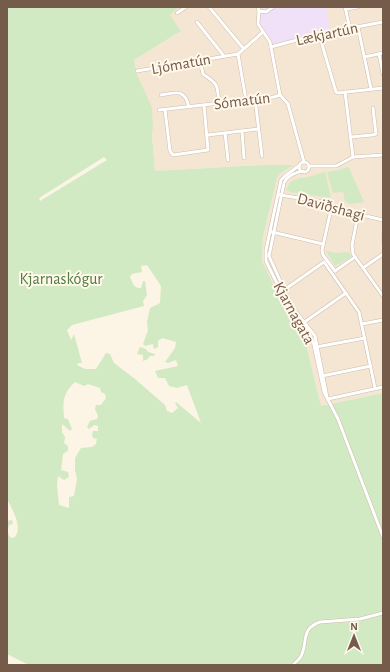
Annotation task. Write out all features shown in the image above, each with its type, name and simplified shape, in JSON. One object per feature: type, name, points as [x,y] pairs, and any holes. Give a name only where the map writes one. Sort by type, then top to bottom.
[{"type":"street","points":[[178,13],[186,7]]},
{"type":"street","points":[[210,7],[243,48]]},
{"type":"street","points":[[258,7],[258,24],[269,39],[280,96],[288,104],[304,162],[308,163],[309,166],[336,166],[353,157],[383,155]]},
{"type":"street","points":[[259,12],[266,12],[273,7]]},
{"type":"street","points":[[350,29],[346,8],[358,7]]},
{"type":"street","name":"Ljómatún","points":[[197,22],[224,56]]},
{"type":"street","name":"Lækjartún","points":[[271,47],[319,34],[383,22]]},
{"type":"street","points":[[358,27],[371,89]]},
{"type":"street","points":[[246,100],[238,54],[243,48],[263,32]]},
{"type":"street","points":[[319,34],[334,90],[338,93],[383,88]]},
{"type":"street","points":[[364,57],[383,53]]},
{"type":"street","name":"Ljómatún","points":[[138,71],[238,54]]},
{"type":"street","points":[[379,54],[383,74]]},
{"type":"street","points":[[200,60],[203,74],[217,84],[219,104]]},
{"type":"street","points":[[161,95],[176,92],[181,93],[188,99],[189,107]]},
{"type":"street","points":[[345,92],[353,157]]},
{"type":"street","name":"Sómatún","points":[[159,110],[280,96]]},
{"type":"street","points":[[255,100],[262,156]]},
{"type":"street","name":"Sómatún","points":[[165,110],[171,153],[208,150],[208,135],[204,105]]},
{"type":"street","points":[[351,137],[376,134],[373,108]]},
{"type":"street","points":[[208,135],[258,129]]},
{"type":"street","points":[[242,131],[244,158]]},
{"type":"street","points":[[225,133],[228,160]]},
{"type":"street","points":[[304,162],[300,166],[301,170],[308,170],[309,166]]},
{"type":"street","name":"Kjarnagata","points":[[300,166],[282,179],[269,256],[283,291],[303,323],[312,332],[328,399],[338,419],[383,537]]},
{"type":"street","name":"Kjarnagata","points":[[280,195],[287,179],[298,172],[303,171]]},
{"type":"street","name":"Daviðshagi","points":[[280,195],[324,202],[333,208],[383,220]]},
{"type":"street","points":[[333,208],[330,214],[322,252],[335,271]]},
{"type":"street","points":[[358,215],[352,245],[353,254],[383,296]]},
{"type":"street","points":[[272,232],[323,244]]},
{"type":"street","points":[[383,233],[383,241]]},
{"type":"street","points":[[363,268],[383,254]]},
{"type":"street","points":[[331,273],[355,257]]},
{"type":"street","points":[[283,291],[327,260]]},
{"type":"street","points":[[324,262],[359,312],[375,388]]},
{"type":"street","points":[[303,323],[346,293]]},
{"type":"street","points":[[362,324],[383,320]]},
{"type":"street","points":[[316,347],[365,338]]},
{"type":"street","points":[[322,376],[371,366]]},
{"type":"street","points":[[328,399],[383,387]]},
{"type":"street","points":[[293,665],[301,657],[306,633],[316,624],[320,622],[360,619],[383,613]]},
{"type":"shaded area","points":[[179,7],[383,7],[383,393],[321,406],[304,336],[286,311],[262,261],[263,237],[277,178],[281,173],[294,165],[261,165],[155,171],[152,135],[153,128],[134,60],[181,31],[169,15]]},
{"type":"shaded area","points":[[266,7],[326,7],[330,30],[273,44],[261,25],[260,20],[261,11]]},
{"type":"green space","name":"Kjarnaskógur","points":[[7,7],[179,7],[170,15],[181,31],[134,60],[137,74],[152,108],[152,135],[155,171],[261,165],[294,165],[281,173],[277,178],[263,237],[262,261],[286,311],[304,336],[321,406],[383,393],[383,665],[29,665],[7,654],[7,521],[12,520],[13,524],[9,525],[8,529],[8,533],[11,538],[15,537],[18,528],[16,518],[7,499]],"holes":[[[104,157],[107,160],[40,201],[39,198]],[[147,265],[161,286],[160,303],[150,308],[147,322],[148,330],[143,344],[145,346],[153,344],[154,349],[158,347],[158,341],[162,338],[176,342],[175,348],[165,362],[168,363],[176,360],[178,366],[155,371],[158,378],[165,378],[169,386],[177,388],[187,385],[201,423],[176,402],[175,403],[178,408],[172,413],[167,411],[165,405],[114,363],[110,354],[106,353],[96,369],[85,369],[77,365],[78,363],[82,363],[74,334],[71,340],[67,330],[72,325],[144,306],[143,301],[147,295],[145,281],[143,281],[141,288],[137,288],[130,277],[132,274],[142,272],[141,266]],[[75,382],[84,386],[88,384],[100,388],[101,392],[105,394],[106,398],[101,405],[96,405],[95,409],[98,416],[97,419],[90,421],[87,427],[89,429],[94,425],[98,426],[98,431],[93,431],[92,435],[93,438],[97,439],[96,444],[92,447],[81,448],[75,458],[77,479],[74,496],[69,497],[69,508],[59,505],[57,485],[58,476],[64,480],[69,477],[68,472],[61,470],[63,454],[68,451],[68,446],[64,443],[65,437],[62,432],[62,424],[70,431],[72,429],[68,419],[64,418],[63,407],[64,398]]]},
{"type":"green space","points":[[347,167],[349,168],[364,202],[349,204],[345,201],[343,192],[333,193],[327,172]]},
{"type":"green space","points":[[325,172],[331,197],[329,198],[290,192],[286,190],[290,182]]},
{"type":"green space","points":[[326,251],[336,253],[349,252],[351,257],[335,266]]},
{"type":"green space","points":[[140,347],[155,354],[154,356],[150,356],[148,359],[143,361],[143,355],[137,354]]}]
